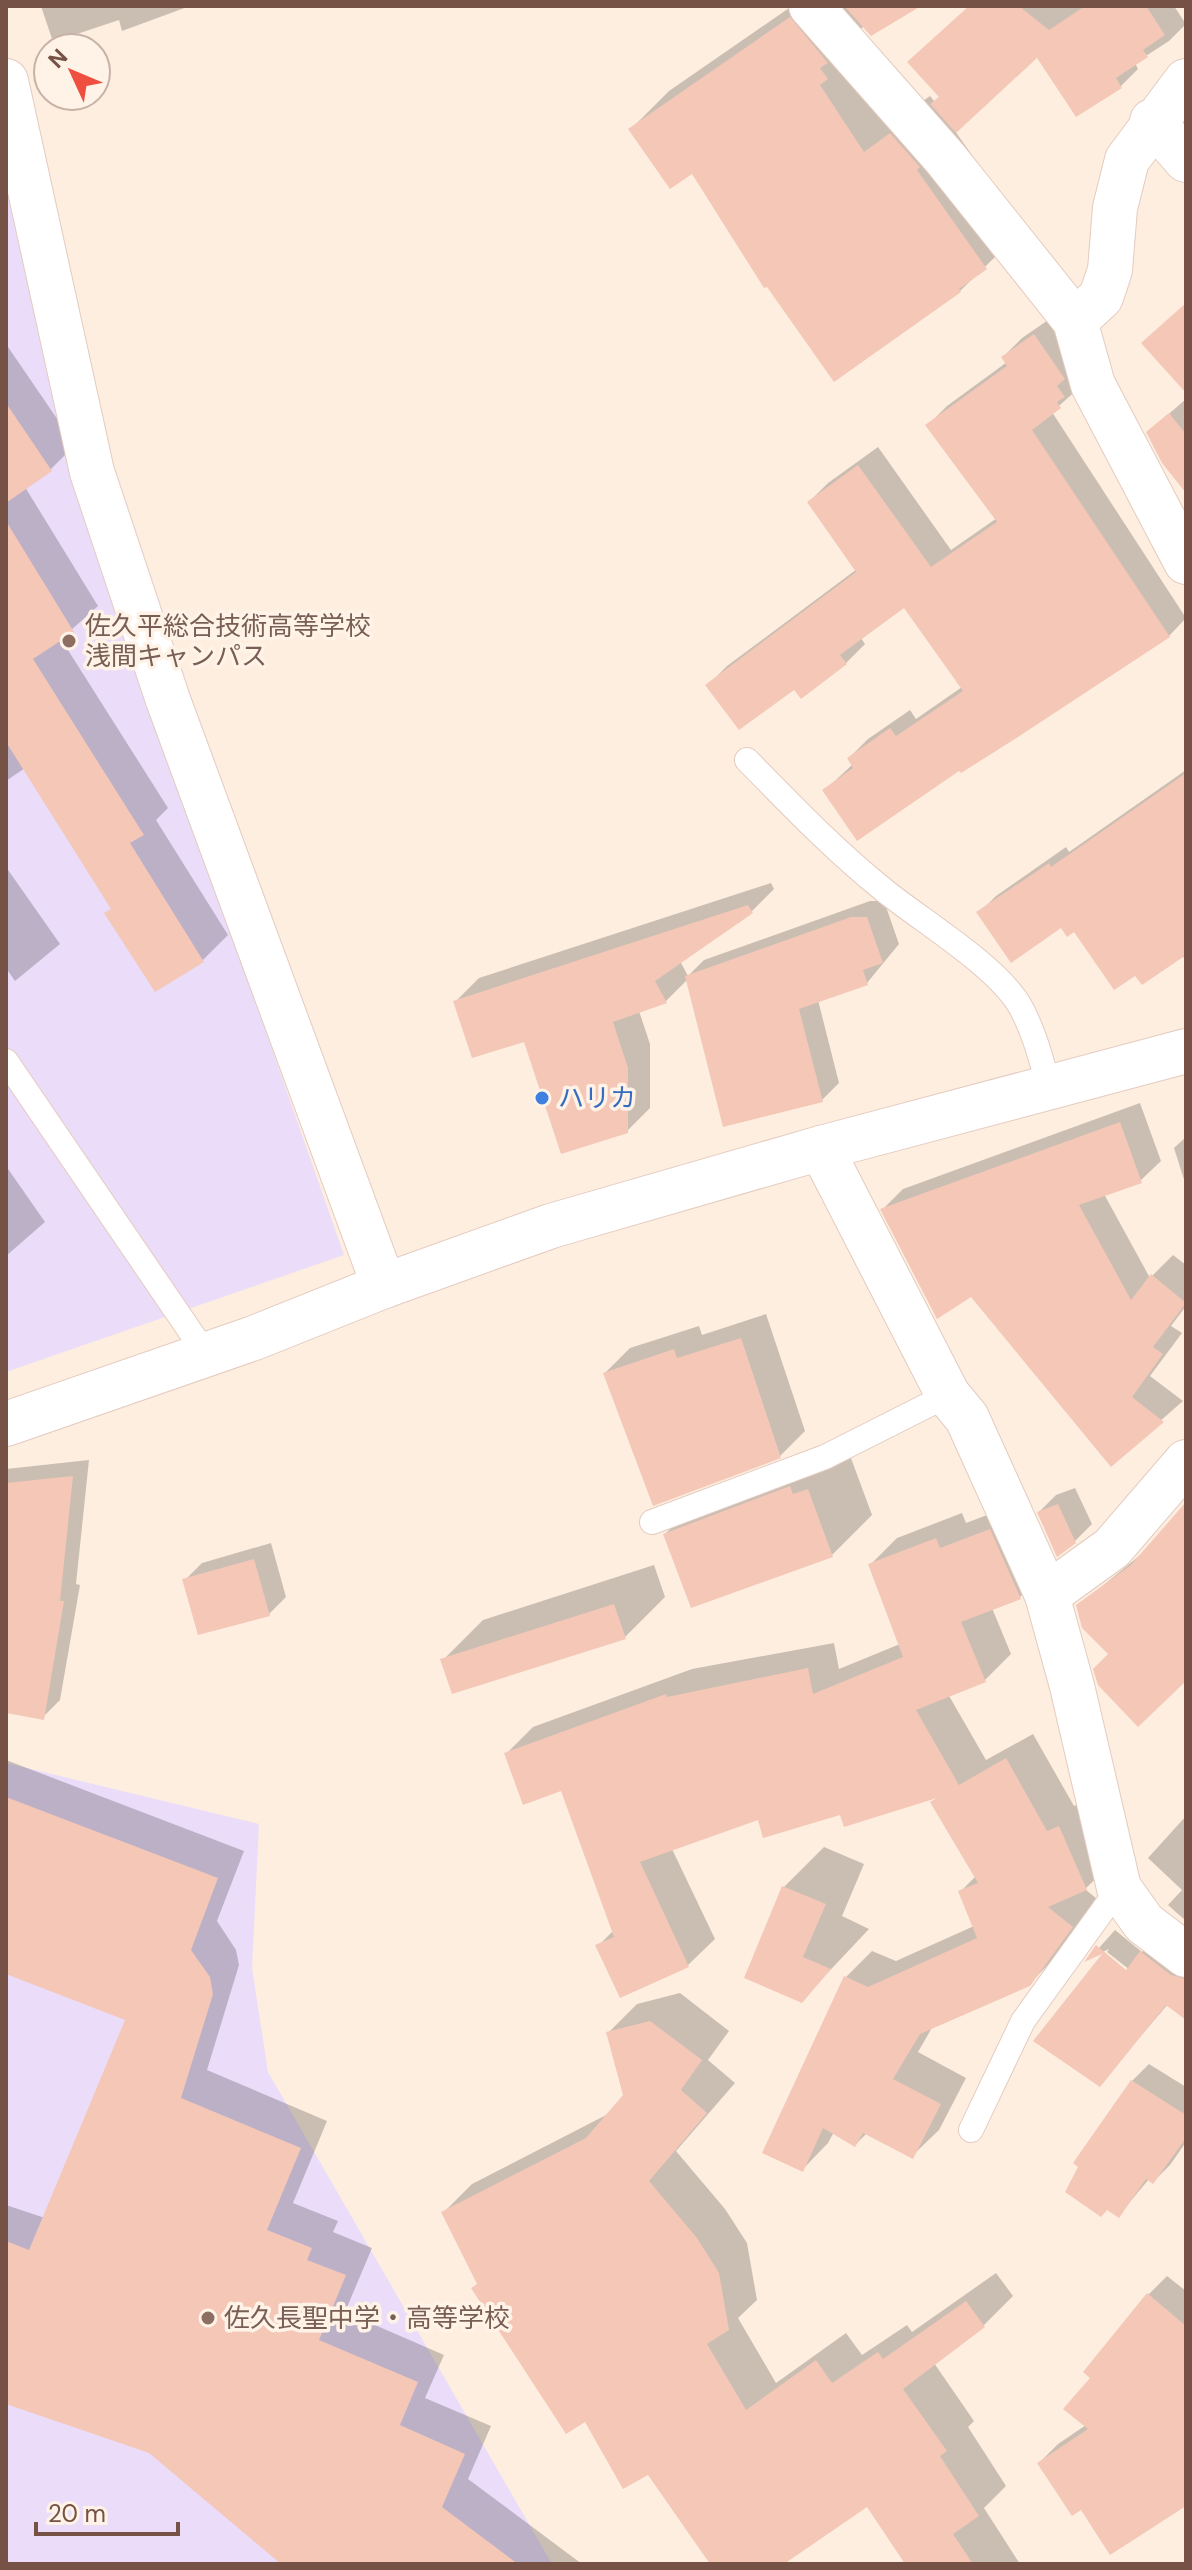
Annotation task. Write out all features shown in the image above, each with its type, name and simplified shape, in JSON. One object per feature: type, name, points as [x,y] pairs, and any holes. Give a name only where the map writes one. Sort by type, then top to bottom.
[{"type":"street","points":[[811,6],[945,158],[1075,321],[1093,385],[1186,562]]},
{"type":"street","points":[[6,81],[66,366],[111,532],[168,700],[384,1286]]},
{"type":"street","points":[[1075,321],[1101,297],[1110,270],[1115,208],[1127,160],[1152,121],[1186,81]]},
{"type":"street","points":[[1152,121],[1186,160]]},
{"type":"street","points":[[6,1424],[254,1338],[384,1286],[551,1226],[821,1148],[1186,1051]]},
{"type":"street","points":[[821,1148],[948,1395],[967,1418],[1047,1595],[1076,1701],[1119,1888],[1144,1923],[1186,1955]]},
{"type":"street","points":[[1047,1595],[1112,1548],[1186,1462]]},
{"type":"lane","points":[[747,760],[814,830],[883,889],[985,968],[1019,1003],[1034,1036],[1049,1087]]},
{"type":"lane","points":[[6,1061],[205,1353]]},
{"type":"lane","points":[[652,1522],[825,1457],[948,1395]]},
{"type":"lane","points":[[971,2130],[1023,2021],[1119,1888]]},
{"type":"shaded area","name":"佐久平総合技術高等学校 浅間キャンパス","points":[[6,152],[195,829],[344,1255],[6,1372]]},
{"type":"shaded area","name":"佐久長聖中学・高等学校","points":[[6,1763],[259,1824],[252,1968],[268,2072],[552,2564],[6,2564]]},
{"type":"building","points":[[844,6],[921,6],[871,36]]},
{"type":"building","points":[[969,6],[1019,6],[1049,30],[1085,6],[1146,6],[1165,35],[1143,50],[1148,57],[1116,78],[1122,88],[1076,117],[1037,58],[956,133],[930,104],[939,97],[907,62]]},
{"type":"building","points":[[790,17],[828,63],[820,68],[828,79],[820,85],[864,152],[890,133],[920,167],[917,170],[987,269],[959,289],[961,292],[834,382],[767,287],[764,288],[692,174],[670,189],[628,129]]},
{"type":"building","points":[[1186,303],[1186,393],[1141,343]]},
{"type":"building","points":[[1034,334],[1065,379],[1057,386],[1065,397],[1057,402],[1061,408],[1032,430],[1170,637],[1021,735],[961,773],[959,771],[857,841],[822,790],[853,768],[847,758],[890,728],[896,736],[963,691],[904,608],[840,655],[847,664],[801,699],[794,690],[739,730],[705,685],[856,572],[807,502],[858,465],[931,567],[997,522],[925,425],[1007,366],[1001,357]]},
{"type":"building","points":[[6,403],[52,471],[6,503]]},
{"type":"building","points":[[1169,413],[1186,434],[1186,493],[1162,463],[1146,432]]},
{"type":"building","points":[[6,521],[74,632],[33,659],[144,835],[130,843],[204,962],[155,992],[104,913],[111,909],[6,742]]},
{"type":"building","points":[[1186,773],[1186,955],[1142,985],[1135,976],[1114,990],[1074,932],[1067,937],[1061,928],[1011,963],[976,912],[1049,863],[1051,867]]},
{"type":"building","points":[[748,905],[753,913],[655,981],[667,1003],[613,1022],[628,1068],[628,1133],[561,1154],[524,1042],[472,1058],[453,1001]]},
{"type":"building","points":[[851,917],[867,917],[883,963],[863,970],[868,985],[799,1009],[823,1102],[723,1127],[685,976]]},
{"type":"building","points":[[1120,1122],[1142,1183],[1079,1205],[1131,1300],[1151,1274],[1186,1303],[1153,1347],[1163,1354],[1132,1397],[1164,1422],[1111,1467],[971,1297],[937,1319],[880,1209]]},
{"type":"building","points":[[741,1338],[781,1458],[653,1506],[603,1373],[674,1349],[677,1358]]},
{"type":"building","points":[[73,1476],[60,1601],[64,1601],[44,1720],[6,1713],[6,1483]]},
{"type":"building","points":[[790,1486],[793,1494],[808,1489],[833,1557],[691,1608],[663,1534]]},
{"type":"building","points":[[1186,1502],[1186,1681],[1138,1727],[1098,1685],[1093,1669],[1108,1654],[1082,1628],[1076,1605],[1131,1565]]},
{"type":"building","points":[[1058,1504],[1076,1543],[1057,1557],[1037,1512]]},
{"type":"building","points":[[990,1529],[1021,1599],[961,1622],[986,1682],[916,1710],[959,1785],[1006,1758],[1047,1831],[1059,1826],[1087,1890],[1048,1907],[1073,1927],[1030,1986],[920,2034],[893,2079],[941,2104],[913,2159],[863,2133],[855,2147],[823,2128],[803,2172],[762,2153],[844,1976],[868,1987],[977,1938],[958,1891],[978,1883],[930,1802],[937,1798],[844,1827],[840,1815],[763,1838],[758,1820],[640,1862],[689,1967],[620,1998],[595,1945],[614,1937],[561,1791],[523,1805],[504,1753],[666,1694],[667,1697],[808,1668],[813,1694],[903,1657],[868,1564],[936,1538],[940,1548]]},
{"type":"building","points":[[254,1559],[270,1616],[198,1635],[182,1579]]},
{"type":"building","points":[[614,1604],[626,1639],[452,1694],[440,1659]]},
{"type":"building","name":"佐久長聖中学・高等学校","points":[[6,1797],[218,1878],[191,1950],[210,1977],[213,1994],[181,2098],[301,2148],[267,2230],[312,2248],[307,2260],[346,2275],[319,2340],[418,2382],[400,2425],[465,2454],[442,2507],[518,2564],[281,2564],[149,2453],[6,2404],[6,2241],[29,2250],[125,2020],[6,1974]]},
{"type":"building","points":[[782,1886],[826,1904],[803,1957],[831,1969],[802,2003],[744,1978]]},
{"type":"building","points":[[1096,1945],[1126,1970],[1140,1951],[1171,1975],[1186,1979],[1186,2020],[1166,2005],[1100,2087],[1033,2041],[1102,1954],[1084,1962]]},
{"type":"building","points":[[650,2021],[702,2060],[681,2090],[707,2113],[649,2181],[697,2238],[719,2273],[729,2330],[707,2344],[746,2410],[816,2360],[832,2383],[878,2352],[883,2359],[966,2301],[985,2327],[903,2389],[947,2451],[940,2456],[979,2516],[953,2534],[973,2564],[905,2564],[867,2507],[784,2564],[710,2564],[648,2475],[623,2489],[585,2422],[566,2434],[471,2288],[477,2284],[441,2212],[586,2138],[623,2095],[606,2032]]},
{"type":"building","points":[[1131,2080],[1186,2115],[1186,2138],[1153,2184],[1146,2179],[1119,2218],[1107,2210],[1101,2217],[1065,2192],[1078,2167],[1073,2163]]},
{"type":"building","points":[[1147,2293],[1186,2326],[1186,2506],[1110,2555],[1081,2510],[1072,2516],[1037,2463],[1088,2429],[1063,2409],[1090,2378],[1083,2372]]},
{"type":"place","name":"佐久平総合技術高等学校 浅間キャンパス","points":[[69,641]]},
{"type":"place","name":"ハリカ","points":[[542,1098]]},
{"type":"place","name":"佐久長聖中学・高等学校","points":[[208,2318]]}]
